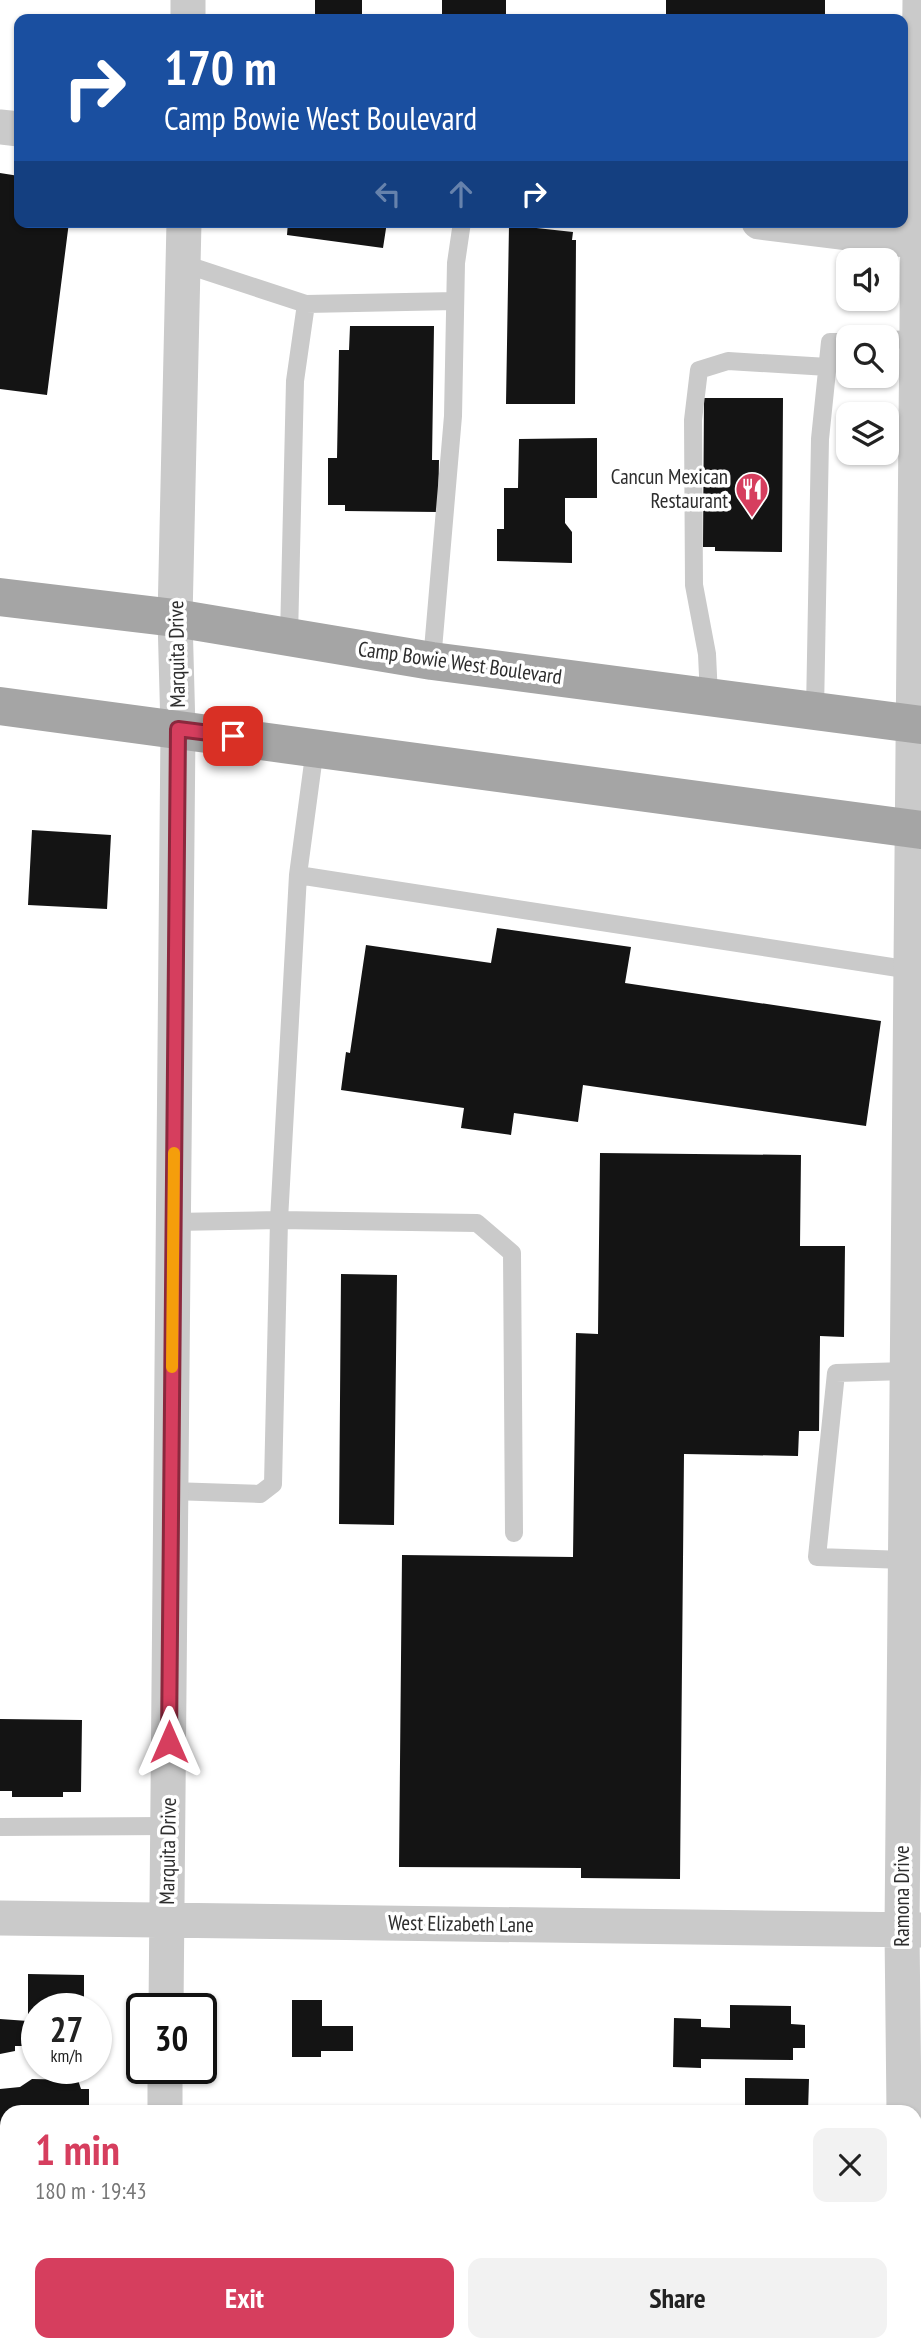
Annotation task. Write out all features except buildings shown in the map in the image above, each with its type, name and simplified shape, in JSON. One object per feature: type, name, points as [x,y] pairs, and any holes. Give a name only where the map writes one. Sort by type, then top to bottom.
[{"type":"main road","name":"Camp Bowie West Boulevard","points":[[0,597],[175,618],[432,661],[917,725]]},
{"type":"main road","points":[[0,706],[917,829]]},
{"type":"street","name":"Ramona Drive","points":[[904,2105],[911,1930],[913,1607],[905,1560],[911,970],[917,829],[917,725],[902,340],[919,242],[919,0]]},
{"type":"street","name":"Marquita Drive","points":[[166,1993],[178,729],[175,618],[184,228]]},
{"type":"street","points":[[807,228],[919,242]]},
{"type":"street","name":"West Elizabeth Lane","points":[[0,1918],[911,1930]]},
{"type":"street","points":[[165,2084],[165,2105]]},
{"type":"lane","points":[[432,661],[453,416],[455,300],[461,228]]},
{"type":"lane","points":[[184,264],[306,304],[455,300]]},
{"type":"lane","points":[[289,637],[295,381],[306,304]]},
{"type":"lane","points":[[815,711],[820,439],[831,342],[836,342]]},
{"type":"lane","points":[[709,697],[707,654],[694,585],[693,420],[699,370],[728,361],[828,367]]},
{"type":"lane","points":[[171,1491],[260,1494],[274,1484],[279,1220],[298,874],[315,748]]},
{"type":"lane","points":[[298,874],[911,970]]},
{"type":"lane","points":[[174,1222],[279,1220],[477,1223],[512,1253],[514,1533]]},
{"type":"lane","points":[[905,1560],[817,1557],[836,1373],[907,1371]]},
{"type":"lane","points":[[0,1827],[168,1826]]},
{"type":"slow traffic","points":[[172,1367],[174,1153]]},
{"type":"place","name":"Cancun Mexican Restaurant","points":[[752,519]]},
{"type":"route","points":[[169,1742],[178,729],[233,736]]}]
